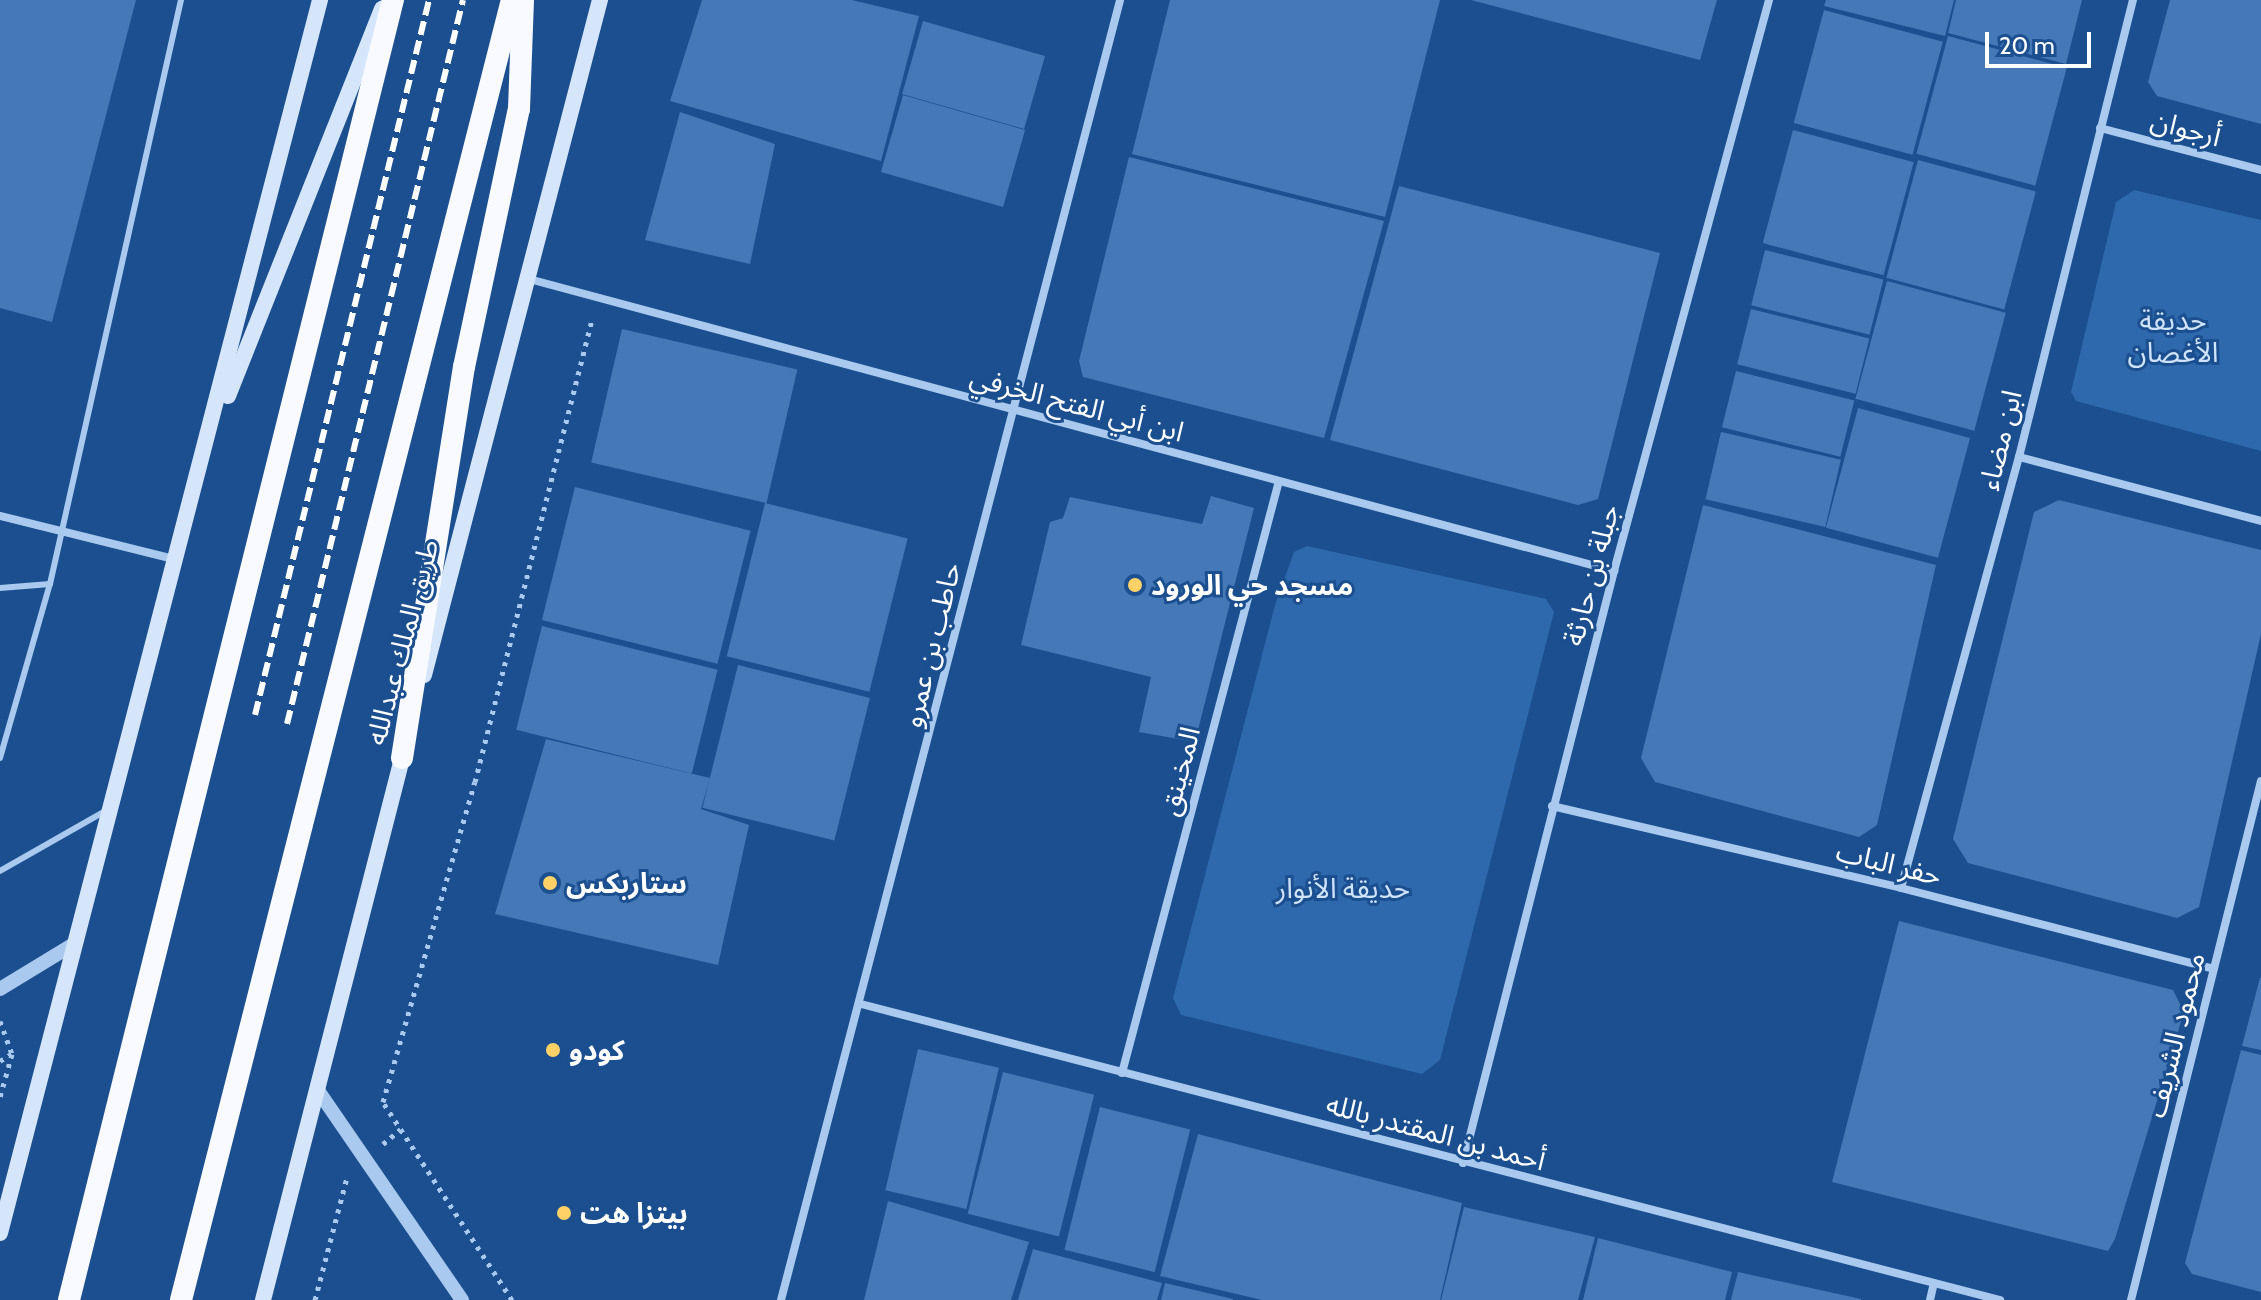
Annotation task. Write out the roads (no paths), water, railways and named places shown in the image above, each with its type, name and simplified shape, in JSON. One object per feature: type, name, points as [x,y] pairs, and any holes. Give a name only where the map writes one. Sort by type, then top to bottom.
[{"type":"highway","points":[[69,1300],[393,0]]},
{"type":"highway","name":"طريق الملك عبدالله","points":[[181,1300],[512,0]]},
{"type":"highway","points":[[402,758],[464,367],[519,109],[523,0]]},
{"type":"main road","points":[[0,1233],[107,810],[203,458],[320,0]]},
{"type":"main road","points":[[203,458],[386,0]]},
{"type":"main road","name":"طريق الملك عبدالله","points":[[263,1300],[600,0]]},
{"type":"street","name":"حاطب بن عمرو","points":[[781,1300],[861,1004],[1120,0]]},
{"type":"street","name":"جبلة بن حارثة","points":[[1463,1163],[1552,806],[1769,0]]},
{"type":"street","name":"ابن مضاء","points":[[1901,888],[2019,457],[2133,0]]},
{"type":"street","name":"أرجوان","points":[[2100,128],[2261,170]]},
{"type":"street","name":"ابن أبي الفتح الخرفي","points":[[529,279],[1614,571]]},
{"type":"street","points":[[2019,457],[2261,521]]},
{"type":"street","name":"المخينق","points":[[1122,1073],[1279,481]]},
{"type":"street","points":[[0,516],[174,559]]},
{"type":"street","name":"محمود الشريف","points":[[2131,1300],[2261,781]]},
{"type":"street","name":"حفر الباب","points":[[1552,806],[1901,888],[2214,969]]},
{"type":"street","points":[[0,989],[74,944]]},
{"type":"street","name":"أحمد بن المقتدر بالله","points":[[861,1004],[1463,1163],[2000,1300]]},
{"type":"street","points":[[317,1089],[462,1300]]},
{"type":"street","points":[[1930,1300],[1934,1283]]},
{"type":"lane","points":[[0,758],[50,584],[181,0]]},
{"type":"lane","points":[[0,588],[50,584]]},
{"type":"lane","points":[[0,871],[107,810]]},
{"type":"railway","points":[[255,715],[429,0]]},
{"type":"railway","points":[[287,724],[463,0]]},
{"type":"place","name":"مسجد حي الورود","points":[[1135,585]]},
{"type":"place","name":"ستاربكس","points":[[550,883]]},
{"type":"place","name":"كودو","points":[[553,1050]]},
{"type":"place","name":"بيتزا هت","points":[[564,1213]]},
{"type":"park label","name":"حديقة الأغصان","points":[[2173,336]]},
{"type":"park label","name":"حديقة الأنوار","points":[[1343,888]]}]
